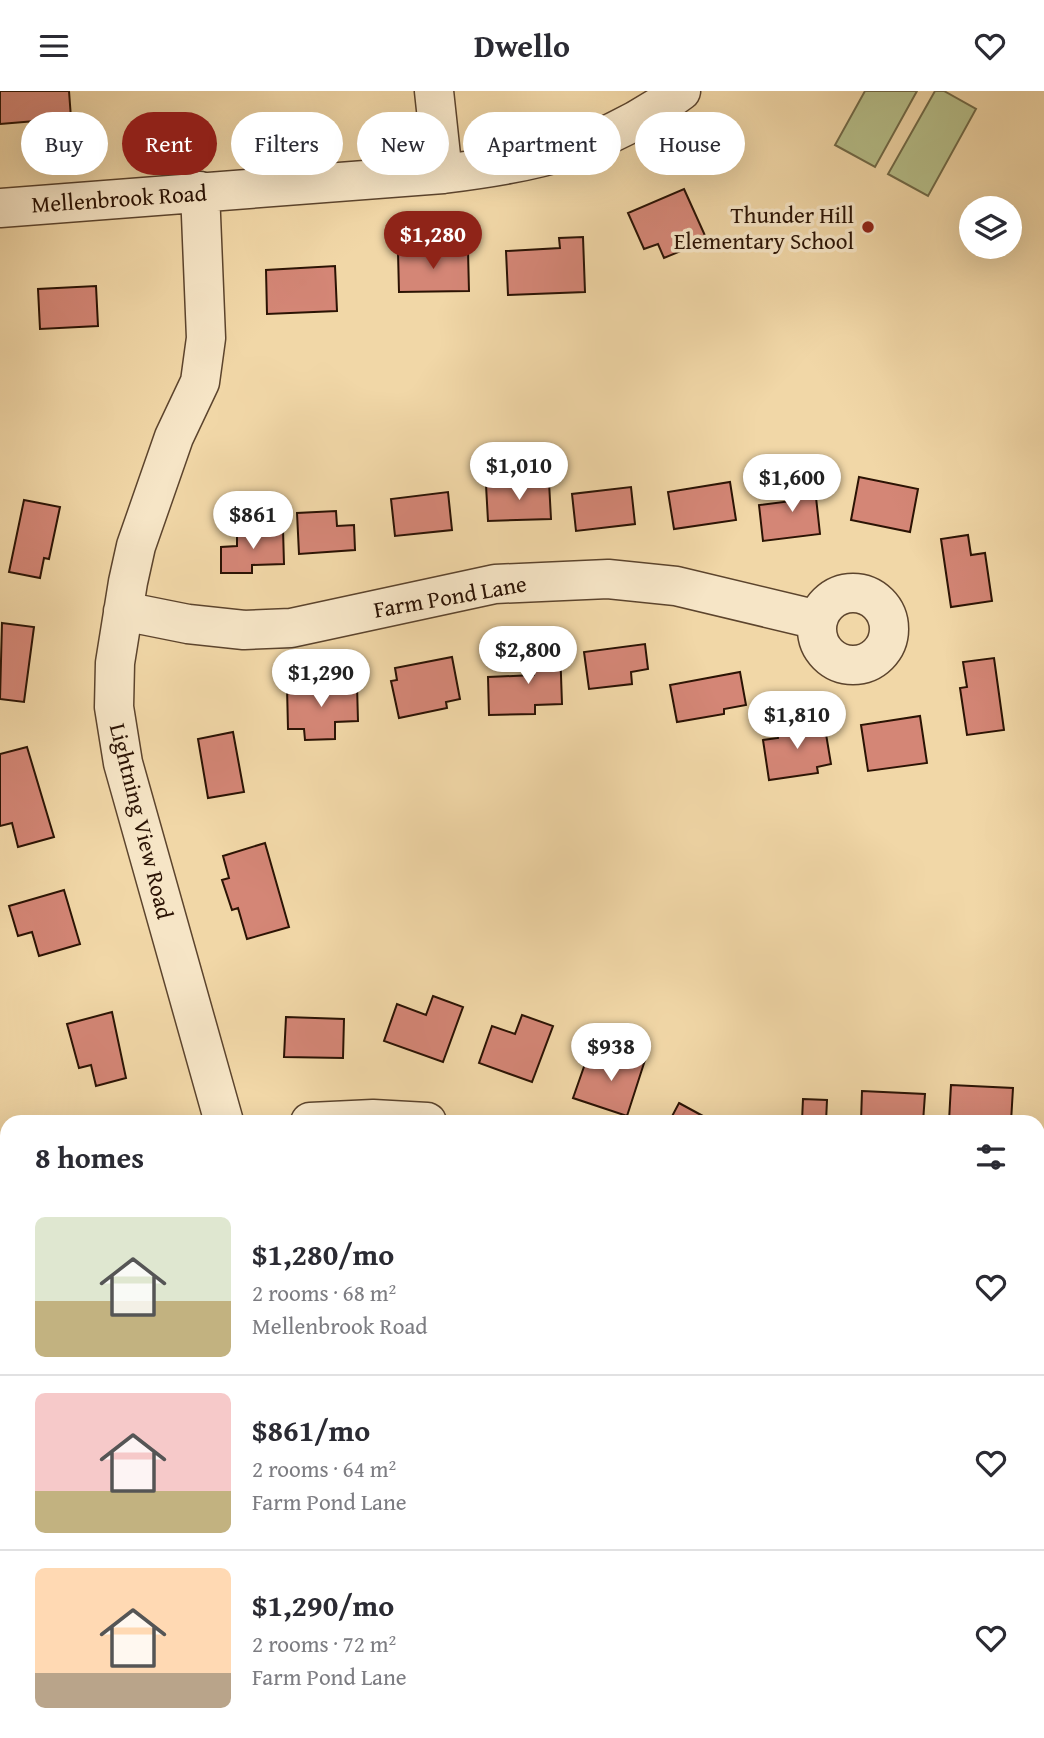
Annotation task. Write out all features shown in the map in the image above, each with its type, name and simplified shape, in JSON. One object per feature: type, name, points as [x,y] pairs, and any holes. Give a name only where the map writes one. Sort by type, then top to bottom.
[{"type":"street","points":[[433,91],[436,112]]},
{"type":"street","name":"Mellenbrook Road","points":[[449,173],[512,165],[570,151],[616,132],[657,109],[681,91]]},
{"type":"street","name":"Mellenbrook Road","points":[[0,208],[429,175]]},
{"type":"street","name":"Lightning View Road","points":[[187,192],[206,338],[200,382],[174,437],[136,546],[123,611],[116,663],[114,707],[123,763],[222,1115]]},
{"type":"street","name":"Farm Pond Lane","points":[[123,611],[221,627],[291,628],[495,584],[608,579],[676,586],[817,620]]},
{"type":"green space","points":[[865,91],[917,91],[875,167],[835,145]]},
{"type":"green space","points":[[935,91],[944,91],[976,109],[928,196],[888,174]]},
{"type":"building","points":[[0,91],[69,91],[71,112],[21,112],[21,122],[0,124]]},
{"type":"building","points":[[684,189],[707,240],[664,258],[658,244],[644,249],[628,213]]},
{"type":"building","points":[[583,237],[585,292],[508,295],[506,251],[560,248],[559,238]]},
{"type":"building","points":[[468,251],[469,291],[399,292],[398,252]]},
{"type":"building","points":[[335,266],[337,311],[267,314],[266,270]]},
{"type":"building","points":[[96,286],[98,326],[40,329],[38,289]]},
{"type":"building","points":[[859,477],[918,489],[910,532],[851,520]]},
{"type":"building","points":[[814,479],[820,534],[763,541],[759,505],[792,501],[790,482]]},
{"type":"building","points":[[549,482],[551,519],[488,521],[486,485]]},
{"type":"building","points":[[730,482],[736,520],[674,529],[668,492]]},
{"type":"building","points":[[631,487],[635,524],[576,531],[572,494]]},
{"type":"building","points":[[448,492],[452,530],[395,536],[391,499]]},
{"type":"building","points":[[24,500],[60,507],[49,559],[44,558],[40,578],[9,572]]},
{"type":"building","points":[[336,511],[337,526],[354,525],[355,550],[299,554],[297,513]]},
{"type":"building","points":[[283,529],[284,564],[252,565],[252,573],[221,573],[221,547],[237,546],[237,530]]},
{"type":"building","points":[[968,535],[971,555],[985,553],[992,601],[951,607],[941,539]]},
{"type":"building","points":[[2,623],[34,627],[24,702],[0,699]]},
{"type":"building","points":[[645,644],[648,669],[631,672],[632,684],[589,689],[584,652]]},
{"type":"building","points":[[560,647],[562,704],[535,705],[535,714],[489,715],[488,677],[534,675],[534,648]]},
{"type":"building","points":[[452,657],[460,699],[446,702],[447,708],[399,718],[391,681],[397,680],[395,668]]},
{"type":"building","points":[[994,658],[1004,730],[967,735],[960,688],[967,687],[963,662]]},
{"type":"building","points":[[740,672],[746,705],[724,709],[724,714],[677,722],[670,685]]},
{"type":"building","points":[[357,685],[358,721],[335,722],[335,739],[305,740],[304,729],[288,729],[287,687]]},
{"type":"building","points":[[920,716],[927,763],[868,771],[861,725]]},
{"type":"building","points":[[824,722],[831,764],[817,767],[818,773],[769,780],[763,740],[778,738],[777,728]]},
{"type":"building","points":[[233,732],[244,792],[208,798],[198,739]]},
{"type":"building","points":[[27,747],[54,837],[18,847],[12,823],[0,826],[0,754]]},
{"type":"building","points":[[265,843],[289,927],[247,939],[238,908],[232,910],[222,880],[229,878],[223,856]]},
{"type":"building","points":[[64,890],[80,944],[39,956],[32,932],[18,936],[9,906]]},
{"type":"building","points":[[433,996],[463,1007],[443,1062],[384,1041],[397,1004],[426,1015]]},
{"type":"building","points":[[112,1012],[126,1078],[96,1086],[91,1065],[79,1068],[67,1024]]},
{"type":"building","points":[[522,1015],[553,1026],[532,1082],[479,1063],[492,1026],[515,1034]]},
{"type":"building","points":[[286,1017],[344,1019],[343,1058],[284,1057]]},
{"type":"building","points":[[619,1048],[646,1057],[627,1115],[573,1098],[586,1061],[612,1070]]},
{"type":"building","points":[[951,1085],[1013,1088],[1011,1115],[949,1115]]},
{"type":"building","points":[[862,1091],[925,1094],[924,1115],[861,1115]]},
{"type":"building","points":[[803,1099],[827,1100],[826,1115],[802,1115]]},
{"type":"building","points":[[679,1103],[701,1115],[673,1115]]},
{"type":"place","name":"Thunder Hill Elementary School","points":[[868,227]]}]
